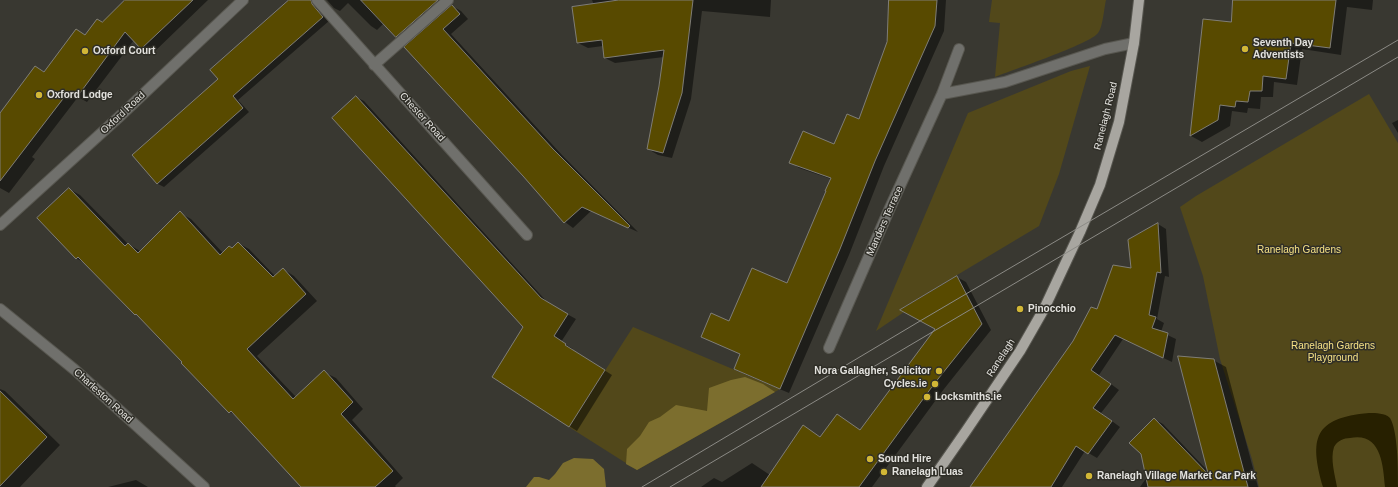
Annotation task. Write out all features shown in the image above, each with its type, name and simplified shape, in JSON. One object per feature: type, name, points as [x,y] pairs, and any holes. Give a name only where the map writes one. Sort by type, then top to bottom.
[{"type":"main road","name":"Ranelagh Road","points":[[1080,232],[1100,185],[1119,122],[1134,42],[1140,0]]},
{"type":"main road","name":"Ranelagh","points":[[927,487],[1020,351],[1044,309],[1080,232]]},
{"type":"street","name":"Oxford Road","points":[[0,225],[119,117],[243,0]]},
{"type":"street","name":"Chester Road","points":[[316,0],[527,235]]},
{"type":"street","points":[[374,65],[448,0]]},
{"type":"street","points":[[942,94],[1005,82],[1134,42]]},
{"type":"street","name":"Manders Terrace","points":[[829,348],[889,210],[942,94],[959,49]]},
{"type":"street","name":"Charleston Road","points":[[0,309],[75,370],[204,487]]},
{"type":"green space","points":[[992,0],[1106,0],[1100,30],[1092,38],[1081,44],[995,77],[1000,23],[989,22]]},
{"type":"green space","points":[[1090,66],[1059,174],[1039,226],[902,308],[904,312],[876,331],[968,113],[1071,71]]},
{"type":"green space","name":"Ranelagh Gardens","points":[[1369,94],[1398,143],[1398,487],[1259,487],[1252,459],[1220,359],[1203,276],[1180,207],[1196,196]]},
{"type":"green space","points":[[633,327],[780,389],[637,470],[569,427]]},
{"type":"shaded area","points":[[745,377],[763,384],[775,392],[637,470],[626,464],[627,449],[640,436],[649,422],[660,417],[676,405],[707,411],[709,388],[731,380]]},
{"type":"shaded area","points":[[1369,413],[1386,415],[1390,418],[1393,424],[1397,451],[1398,487],[1385,487],[1383,469],[1378,452],[1374,445],[1368,440],[1360,437],[1341,440],[1335,445],[1333,462],[1337,487],[1323,487],[1317,455],[1317,443],[1320,434],[1327,426],[1337,420]]},
{"type":"shaded area","points":[[574,458],[593,459],[604,469],[606,487],[526,487],[534,477],[549,480],[563,463]]},
{"type":"building","points":[[125,0],[193,0],[141,49],[125,32],[77,97],[69,91],[0,181],[0,113],[35,66],[44,72],[76,29],[85,35],[97,19],[102,22]]},
{"type":"building","points":[[289,0],[311,0],[312,4],[323,17],[233,96],[243,108],[157,184],[132,155],[218,79],[210,70]]},
{"type":"building","points":[[361,0],[438,0],[396,37]]},
{"type":"building","points":[[619,0],[693,0],[682,93],[663,153],[647,149],[664,50],[604,58],[602,40],[577,43],[572,7]]},
{"type":"building","points":[[889,0],[937,0],[935,26],[875,161],[840,249],[780,389],[734,369],[740,354],[701,337],[711,313],[729,321],[752,268],[787,283],[831,178],[789,163],[803,131],[834,144],[847,114],[859,119],[887,42]]},
{"type":"building","points":[[1233,0],[1336,0],[1330,48],[1291,43],[1286,79],[1263,76],[1262,91],[1250,91],[1248,102],[1236,101],[1235,107],[1220,105],[1218,120],[1190,136],[1203,19],[1231,22]]},
{"type":"building","points":[[452,5],[460,14],[443,29],[553,149],[630,226],[628,228],[582,207],[564,223],[523,176],[404,47]]},
{"type":"building","points":[[356,96],[541,298],[568,314],[554,336],[566,344],[565,345],[605,370],[569,427],[492,377],[523,327],[332,118]]},
{"type":"building","points":[[69,188],[125,246],[128,243],[138,253],[180,211],[220,255],[229,246],[232,248],[238,242],[273,277],[283,268],[306,294],[247,349],[293,399],[324,370],[353,402],[341,414],[393,471],[375,487],[301,487],[231,411],[229,413],[136,314],[135,315],[78,257],[76,259],[37,218]]},
{"type":"building","points":[[1158,223],[1161,273],[1157,272],[1149,315],[1156,317],[1152,328],[1168,333],[1163,358],[1115,335],[1091,370],[1111,384],[1093,408],[1112,421],[1088,454],[1076,446],[1051,487],[970,487],[1073,341],[1091,307],[1097,309],[1113,265],[1131,268],[1128,240]]},
{"type":"building","points":[[957,276],[982,324],[934,384],[859,487],[761,487],[803,425],[820,437],[837,414],[860,430],[935,329],[900,310]]},
{"type":"building","points":[[1178,356],[1214,359],[1248,487],[1148,487],[1141,454],[1129,443],[1154,418],[1208,474]]},
{"type":"building","points":[[0,391],[47,437],[0,486]]},
{"type":"tram line","points":[[642,487],[920,321],[1398,40]]},
{"type":"tram line","points":[[670,487],[1398,57]]},
{"type":"place","name":"Seventh Day Adventists","points":[[1245,49]]},
{"type":"place","name":"Oxford Court","points":[[85,51]]},
{"type":"place","name":"Oxford Lodge","points":[[39,95]]},
{"type":"place","name":"Pinocchio","points":[[1020,309]]},
{"type":"place","name":"Nora Gallagher, Solicitor","points":[[939,371]]},
{"type":"place","name":"Cycles.ie","points":[[935,384]]},
{"type":"place","name":"Locksmiths.ie","points":[[927,397]]},
{"type":"place","name":"Sound Hire","points":[[870,459]]},
{"type":"place","name":"Ranelagh Luas","points":[[884,472]]},
{"type":"place","name":"Ranelagh Village Market Car Park","points":[[1089,476]]},
{"type":"park label","name":"Ranelagh Gardens Playground","points":[[1333,352]]}]
